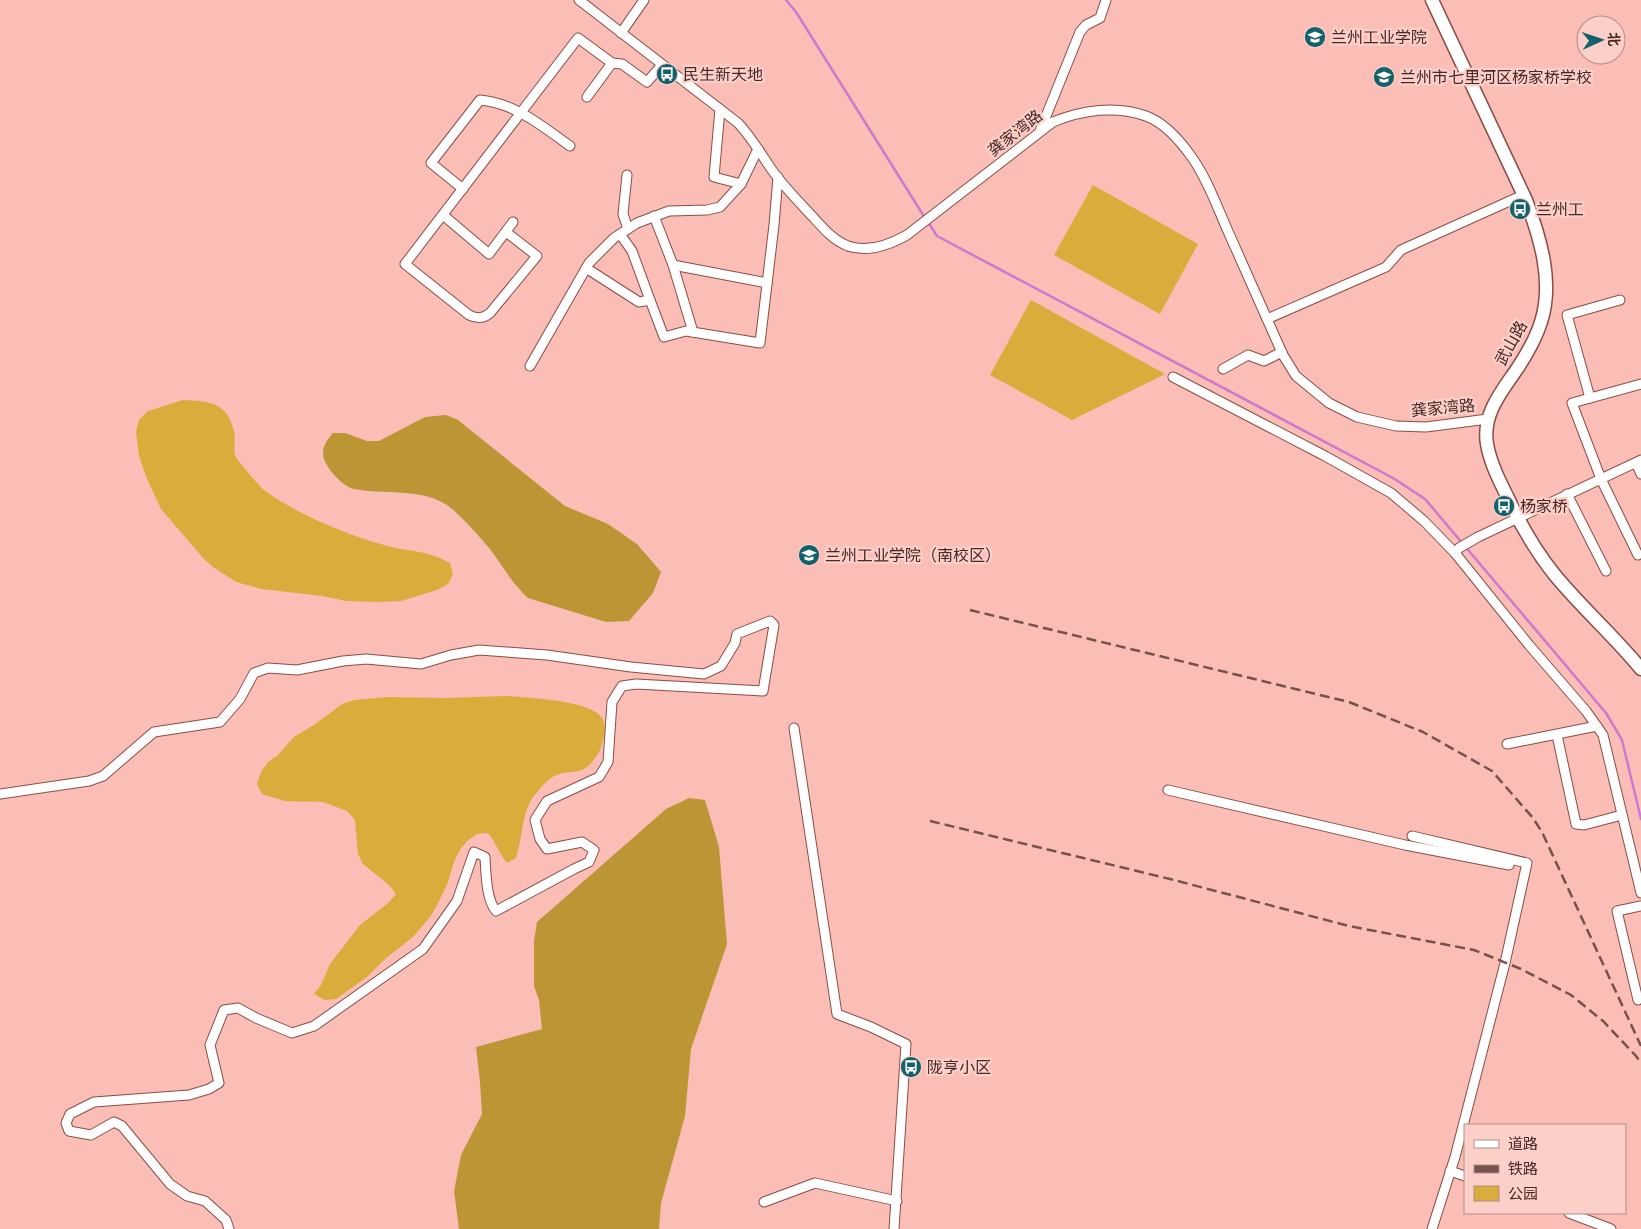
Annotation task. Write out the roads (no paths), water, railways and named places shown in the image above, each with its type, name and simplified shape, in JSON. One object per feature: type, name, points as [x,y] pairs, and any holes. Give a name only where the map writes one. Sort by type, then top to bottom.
[{"type":"main road","name":"武山路","points":[[1432,0],[1523,195],[1536,227],[1545,271],[1545,308],[1541,323],[1518,367],[1499,394],[1488,419],[1487,443],[1495,470],[1526,534],[1554,574],[1578,602],[1639,663]]},
{"type":"street","name":"龚家湾路","points":[[578,0],[738,124],[778,177],[829,234],[850,246],[865,248],[894,243],[932,216],[1053,122],[1072,114],[1104,110],[1121,110],[1146,116],[1179,141],[1194,160],[1209,188],[1282,352],[1296,376],[1328,403],[1357,417],[1396,426],[1426,427],[1488,419]]},
{"type":"street","points":[[621,33],[644,0]]},
{"type":"street","points":[[1039,133],[1080,32],[1086,25],[1100,18],[1106,0]]},
{"type":"street","points":[[506,232],[537,256],[490,313],[482,318],[473,317],[405,264],[578,38],[612,63],[622,64],[647,82],[662,65]]},
{"type":"street","points":[[587,97],[612,63]]},
{"type":"street","points":[[463,189],[431,163],[480,100],[493,101],[522,113],[570,146]]},
{"type":"street","points":[[720,109],[714,177],[741,184]]},
{"type":"street","points":[[530,366],[589,263],[637,222],[669,211],[707,210],[720,207],[741,184],[758,149]]},
{"type":"street","points":[[627,175],[622,214],[624,232],[664,337],[686,331],[760,343],[778,177]]},
{"type":"street","points":[[1267,319],[1386,267],[1401,250],[1523,195]]},
{"type":"street","points":[[443,215],[489,254],[513,222]]},
{"type":"street","points":[[654,216],[673,265],[693,332]]},
{"type":"street","points":[[673,265],[767,283]]},
{"type":"street","points":[[586,268],[639,302],[650,300]]},
{"type":"street","points":[[1590,398],[1567,315],[1620,300]]},
{"type":"street","points":[[1223,369],[1248,354],[1264,362],[1282,352]]},
{"type":"street","points":[[1173,376],[1391,493],[1457,551],[1603,735],[1641,893]]},
{"type":"street","points":[[1638,555],[1601,479],[1572,403],[1641,384]]},
{"type":"street","points":[[1457,551],[1478,537],[1517,517],[1638,461],[1641,474]]},
{"type":"street","points":[[1567,494],[1606,571]]},
{"type":"street","points":[[0,794],[89,780],[103,776],[154,732],[220,722],[240,699],[254,673],[268,668],[297,670],[343,661],[366,659],[421,664],[479,650],[547,655],[631,667],[704,674],[721,666],[735,643],[738,634],[770,621],[774,625],[763,691],[636,684],[622,686],[612,702],[608,762],[600,777],[547,801],[535,820],[540,839],[547,849],[582,842],[594,850],[589,862],[496,911],[491,904],[486,878],[485,857],[474,852],[457,901],[423,949],[314,1026],[292,1033],[256,1018],[238,1008],[224,1010],[210,1045],[219,1083],[209,1089],[189,1094],[94,1102],[70,1114],[66,1123],[69,1131],[81,1134],[91,1135],[114,1122],[122,1126],[170,1184],[187,1196],[205,1201],[226,1220],[228,1229]]},
{"type":"street","points":[[1507,744],[1597,726]]},
{"type":"street","points":[[794,728],[837,1014],[871,1027],[906,1044],[894,1229]]},
{"type":"street","points":[[1557,735],[1576,824],[1584,825],[1622,815]]},
{"type":"street","points":[[1168,790],[1405,845],[1526,868]]},
{"type":"street","points":[[1412,836],[1527,864],[1505,963],[1450,1171],[1432,1229]]},
{"type":"street","points":[[1638,1000],[1617,911],[1641,906]]},
{"type":"street","points":[[1450,1171],[1464,1176]]},
{"type":"street","points":[[764,1202],[815,1183],[897,1201]]},
{"type":"street","points":[[1572,1214],[1611,1229]]},
{"type":"waterway","points":[[786,0],[796,12],[925,218]]},
{"type":"waterway","points":[[928,222],[937,236],[1393,478],[1425,499],[1606,713],[1622,740],[1641,819]]},
{"type":"railway","points":[[970,610],[1349,702],[1423,732],[1492,771],[1533,818],[1542,832],[1641,1046]]},
{"type":"railway","points":[[930,821],[1170,879],[1349,926],[1474,950],[1521,969],[1571,995],[1603,1021],[1641,1063]]},
{"type":"place","name":"兰州工业学院","points":[[1315,37]]},
{"type":"place","name":"民生新天地","points":[[667,74]]},
{"type":"place","name":"兰州市七里河区杨家桥学校","points":[[1384,77]]},
{"type":"place","name":"兰州工","points":[[1520,209]]},
{"type":"place","name":"杨家桥","points":[[1504,506]]},
{"type":"place","name":"兰州工业学院（南校区）","points":[[809,555]]},
{"type":"place","name":"陇亨小区","points":[[911,1067]]}]
